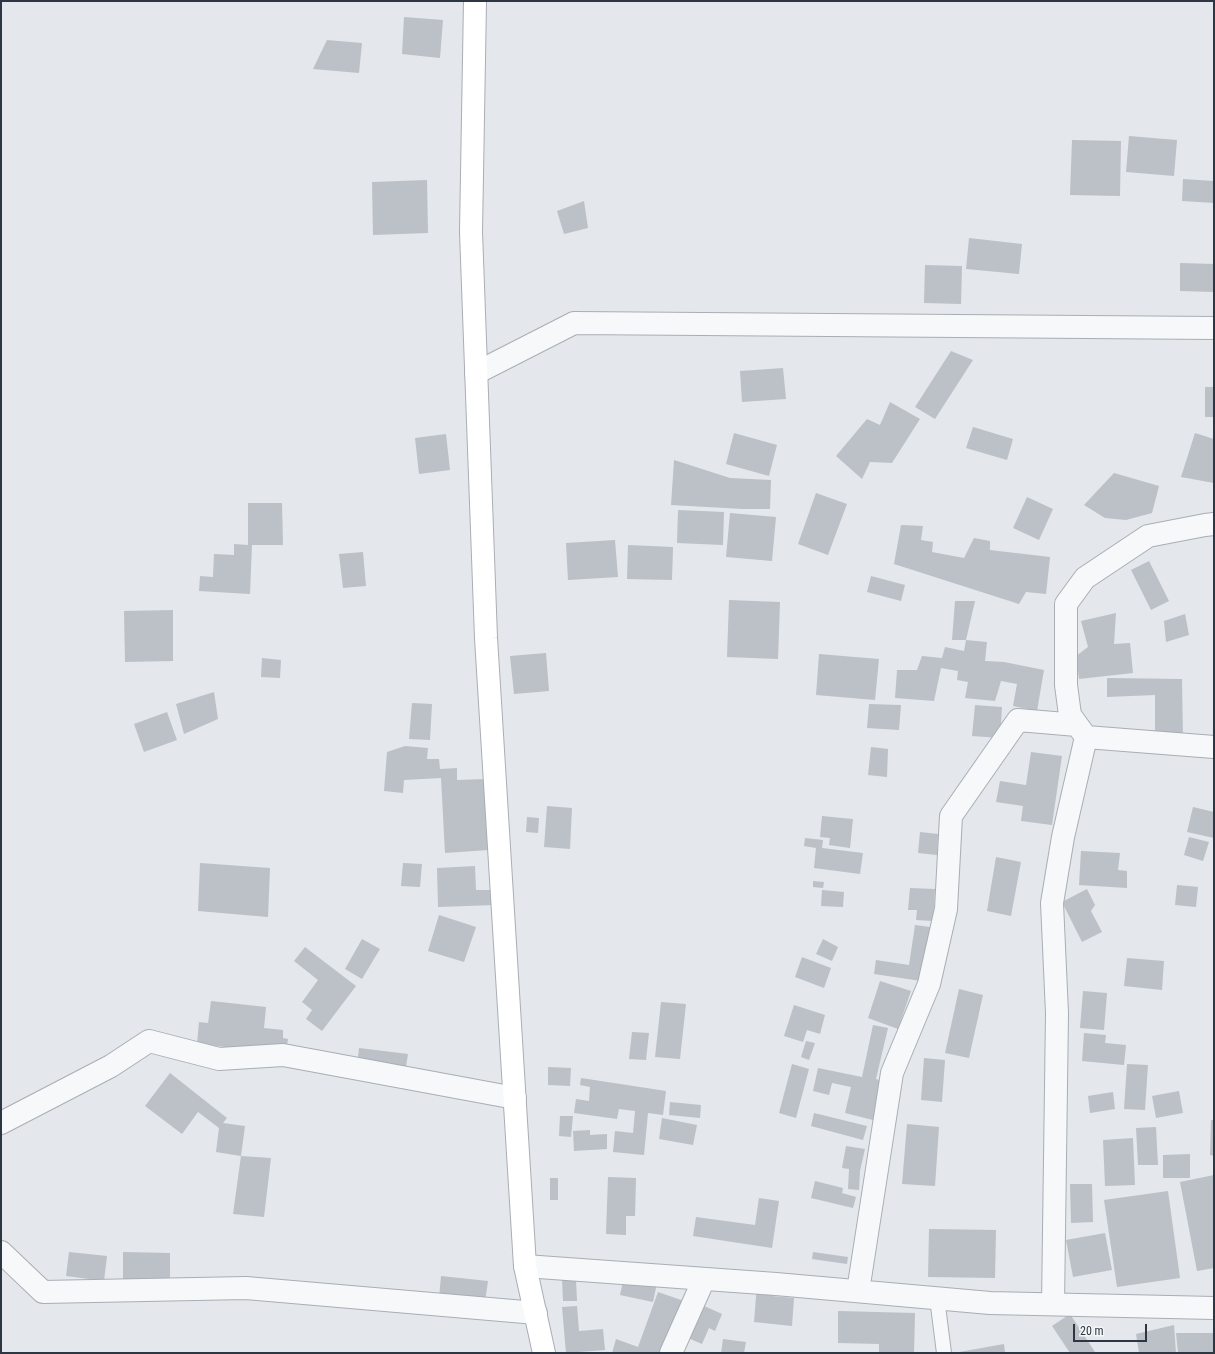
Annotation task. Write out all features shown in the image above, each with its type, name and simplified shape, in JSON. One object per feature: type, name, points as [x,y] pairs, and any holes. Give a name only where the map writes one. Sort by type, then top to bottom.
[{"type":"street","points":[[475,1],[471,232],[486,638],[525,1266],[544,1353]]},
{"type":"street","points":[[476,373],[574,323],[1214,328]]},
{"type":"street","points":[[1052,1304],[1057,1013],[1052,903],[1082,731],[1070,715],[1066,685],[1066,604],[1085,578],[1148,536],[1211,520]]},
{"type":"street","points":[[858,1291],[892,1073],[929,984],[946,909],[951,816],[1018,720],[1082,731],[1214,747]]},
{"type":"street","points":[[1,1123],[111,1066],[149,1041],[218,1059],[283,1055],[515,1098]]},
{"type":"street","points":[[1,1252],[43,1292],[246,1288],[536,1313]]},
{"type":"street","points":[[525,1266],[858,1291],[990,1303],[1214,1308]]},
{"type":"street","points":[[670,1353],[704,1279]]},
{"type":"lane","points":[[937,1298],[944,1353]]},
{"type":"building","points":[[404,17],[443,20],[440,58],[402,54]]},
{"type":"building","points":[[327,40],[362,43],[359,73],[313,69]]},
{"type":"building","points":[[1129,136],[1177,140],[1174,176],[1126,172]]},
{"type":"building","points":[[1072,140],[1121,141],[1120,196],[1070,195]]},
{"type":"building","points":[[1183,179],[1214,181],[1214,203],[1182,201]]},
{"type":"building","points":[[427,180],[428,233],[373,235],[372,182]]},
{"type":"building","points":[[584,201],[588,228],[564,234],[557,211]]},
{"type":"building","points":[[969,238],[1022,244],[1019,274],[966,269]]},
{"type":"building","points":[[1180,263],[1214,264],[1214,292],[1180,291]]},
{"type":"building","points":[[925,265],[962,266],[961,304],[924,303]]},
{"type":"building","points":[[951,351],[973,360],[935,419],[915,407]]},
{"type":"building","points":[[783,368],[786,399],[742,402],[740,371]]},
{"type":"building","points":[[1205,387],[1214,387],[1214,417],[1205,417]]},
{"type":"building","points":[[890,402],[920,419],[892,463],[870,462],[862,479],[836,456],[867,419],[880,425]]},
{"type":"building","points":[[973,427],[1013,439],[1007,460],[966,448]]},
{"type":"building","points":[[734,433],[777,445],[769,476],[726,464]]},
{"type":"building","points":[[1195,433],[1214,439],[1214,483],[1181,477]]},
{"type":"building","points":[[446,434],[450,470],[419,474],[415,438]]},
{"type":"building","points":[[674,460],[730,478],[771,480],[770,509],[671,505]]},
{"type":"building","points":[[1114,473],[1159,486],[1152,513],[1126,520],[1105,518],[1084,505]]},
{"type":"building","points":[[816,493],[847,504],[828,555],[798,544]]},
{"type":"building","points":[[1027,497],[1053,509],[1039,540],[1013,528]]},
{"type":"building","points":[[248,503],[282,503],[283,545],[252,545],[250,594],[199,591],[200,576],[213,577],[214,554],[234,555],[234,544],[248,545]]},
{"type":"building","points":[[678,510],[724,512],[723,545],[677,543]]},
{"type":"building","points":[[730,513],[776,517],[772,561],[726,557]]},
{"type":"building","points":[[901,525],[923,526],[921,540],[933,542],[932,552],[964,558],[974,538],[990,541],[990,550],[1050,557],[1046,594],[1026,592],[1019,604],[894,564]]},
{"type":"building","points":[[615,540],[618,577],[568,580],[566,543]]},
{"type":"building","points":[[628,545],[673,547],[672,580],[627,579]]},
{"type":"building","points":[[363,552],[366,586],[343,588],[339,554]]},
{"type":"building","points":[[1149,561],[1169,601],[1151,610],[1131,570]]},
{"type":"building","points":[[871,576],[905,585],[901,601],[867,592]]},
{"type":"building","points":[[729,600],[780,602],[778,659],[727,657]]},
{"type":"building","points":[[955,601],[975,601],[966,640],[952,640]]},
{"type":"building","points":[[173,610],[173,661],[125,662],[124,611]]},
{"type":"building","points":[[1116,613],[1114,644],[1130,643],[1133,673],[1079,679],[1076,656],[1088,647],[1081,621]]},
{"type":"building","points":[[1185,614],[1189,635],[1166,642],[1164,621]]},
{"type":"building","points":[[966,640],[987,642],[985,661],[1004,662],[1044,670],[1037,711],[1013,706],[1017,684],[1001,681],[995,701],[965,698],[968,682],[957,680],[958,671],[941,668],[934,701],[895,698],[897,670],[917,670],[922,656],[942,658],[945,647],[964,651]]},
{"type":"building","points":[[546,653],[549,691],[514,694],[510,656]]},
{"type":"building","points":[[819,654],[879,659],[875,700],[816,695]]},
{"type":"building","points":[[262,658],[281,660],[280,678],[261,677]]},
{"type":"building","points":[[1107,678],[1182,679],[1183,739],[1155,739],[1155,695],[1107,697]]},
{"type":"building","points":[[214,692],[218,719],[184,734],[176,704]]},
{"type":"building","points":[[412,703],[432,704],[430,740],[409,739]]},
{"type":"building","points":[[869,704],[901,705],[899,730],[867,728]]},
{"type":"building","points":[[975,705],[1002,707],[1000,738],[972,736]]},
{"type":"building","points":[[167,712],[177,740],[144,752],[134,724]]},
{"type":"building","points":[[405,746],[428,748],[427,759],[439,759],[440,769],[457,768],[457,780],[486,779],[489,850],[445,853],[441,778],[404,780],[403,793],[384,791],[387,752]]},
{"type":"building","points":[[871,747],[888,749],[887,777],[868,775]]},
{"type":"building","points":[[1031,752],[1062,756],[1052,825],[1021,821],[1023,806],[996,802],[1000,781],[1026,785]]},
{"type":"building","points":[[547,806],[572,808],[570,849],[544,847]]},
{"type":"building","points":[[1193,807],[1214,812],[1214,838],[1187,832]]},
{"type":"building","points":[[822,816],[853,819],[850,848],[829,845],[830,838],[820,837]]},
{"type":"building","points":[[527,817],[539,818],[538,833],[526,832]]},
{"type":"building","points":[[920,832],[938,834],[937,855],[918,853]]},
{"type":"building","points":[[1189,837],[1209,842],[1203,861],[1184,855]]},
{"type":"building","points":[[805,838],[823,840],[822,848],[863,853],[860,874],[814,868],[816,848],[804,846]]},
{"type":"building","points":[[1081,851],[1120,853],[1118,870],[1127,871],[1127,888],[1079,885]]},
{"type":"building","points":[[996,857],[1021,862],[1011,916],[987,911]]},
{"type":"building","points":[[200,863],[270,868],[268,917],[198,911]]},
{"type":"building","points":[[403,863],[422,864],[420,887],[401,886]]},
{"type":"building","points":[[475,866],[476,890],[494,890],[495,905],[438,907],[437,868]]},
{"type":"building","points":[[813,881],[824,882],[823,888],[813,887]]},
{"type":"building","points":[[1177,885],[1198,887],[1196,907],[1175,905]]},
{"type":"building","points":[[910,888],[935,889],[933,921],[916,920],[917,910],[908,910]]},
{"type":"building","points":[[1087,889],[1095,905],[1091,911],[1102,932],[1082,942],[1062,902]]},
{"type":"building","points":[[822,890],[844,892],[843,907],[821,906]]},
{"type":"building","points":[[439,915],[476,927],[464,962],[428,951]]},
{"type":"building","points":[[915,925],[930,927],[921,981],[874,974],[876,960],[909,965]]},
{"type":"building","points":[[362,939],[380,949],[362,979],[345,969]]},
{"type":"building","points":[[823,939],[838,947],[832,961],[816,954]]},
{"type":"building","points":[[305,947],[356,986],[322,1031],[306,1019],[312,1010],[302,1002],[318,980],[294,961]]},
{"type":"building","points":[[802,957],[831,968],[824,988],[795,977]]},
{"type":"building","points":[[1127,958],[1164,961],[1162,990],[1124,986]]},
{"type":"building","points":[[880,981],[911,991],[898,1029],[868,1018]]},
{"type":"building","points":[[959,989],[983,995],[969,1058],[945,1053]]},
{"type":"building","points":[[1083,991],[1107,993],[1104,1030],[1080,1028]]},
{"type":"building","points":[[211,1001],[266,1007],[264,1028],[283,1030],[283,1038],[288,1039],[286,1053],[197,1044],[199,1022],[208,1023]]},
{"type":"building","points":[[661,1002],[686,1004],[680,1059],[655,1057]]},
{"type":"building","points":[[794,1005],[825,1015],[820,1034],[807,1030],[803,1042],[784,1036]]},
{"type":"building","points":[[873,1025],[888,1028],[876,1079],[886,1082],[877,1121],[845,1113],[851,1087],[832,1083],[829,1095],[813,1091],[818,1068],[862,1077]]},
{"type":"building","points":[[632,1032],[649,1033],[646,1060],[629,1059]]},
{"type":"building","points":[[1084,1033],[1106,1035],[1105,1043],[1126,1045],[1124,1065],[1082,1061]]},
{"type":"building","points":[[806,1041],[815,1043],[809,1060],[801,1057]]},
{"type":"building","points":[[359,1048],[408,1054],[405,1073],[357,1067]]},
{"type":"building","points":[[924,1058],[945,1060],[942,1102],[921,1100]]},
{"type":"building","points":[[792,1064],[809,1069],[796,1118],[779,1113]]},
{"type":"building","points":[[1127,1064],[1148,1065],[1145,1110],[1124,1109]]},
{"type":"building","points":[[548,1067],[571,1068],[570,1086],[548,1085]]},
{"type":"building","points":[[170,1073],[227,1118],[223,1123],[245,1126],[241,1156],[216,1152],[219,1128],[198,1112],[182,1134],[145,1106]]},
{"type":"building","points":[[581,1078],[666,1091],[663,1115],[648,1113],[644,1155],[613,1152],[615,1131],[633,1133],[635,1111],[619,1109],[617,1119],[574,1113],[576,1099],[589,1101],[590,1087],[580,1085]]},
{"type":"building","points":[[1179,1091],[1183,1113],[1156,1118],[1152,1096]]},
{"type":"building","points":[[1113,1092],[1115,1109],[1090,1113],[1088,1096]]},
{"type":"building","points":[[670,1102],[701,1105],[700,1118],[669,1115]]},
{"type":"building","points":[[814,1113],[867,1126],[863,1140],[811,1126]]},
{"type":"building","points":[[560,1116],[573,1116],[571,1137],[559,1136]]},
{"type":"building","points":[[662,1118],[697,1125],[693,1145],[659,1139]]},
{"type":"building","points":[[1211,1120],[1214,1120],[1214,1156],[1210,1155]]},
{"type":"building","points":[[907,1124],[939,1127],[935,1186],[902,1184]]},
{"type":"building","points":[[1156,1127],[1158,1165],[1138,1165],[1136,1128]]},
{"type":"building","points":[[590,1130],[590,1135],[607,1134],[607,1149],[574,1151],[573,1131]]},
{"type":"building","points":[[1133,1138],[1135,1185],[1105,1186],[1103,1140]]},
{"type":"building","points":[[846,1146],[865,1149],[860,1171],[859,1190],[848,1189],[849,1169],[842,1168]]},
{"type":"building","points":[[1190,1154],[1190,1178],[1163,1178],[1163,1155]]},
{"type":"building","points":[[241,1156],[271,1158],[264,1217],[233,1214]]},
{"type":"building","points":[[1214,1175],[1214,1268],[1197,1271],[1180,1182]]},
{"type":"building","points":[[608,1177],[636,1178],[635,1216],[626,1216],[626,1235],[606,1234]]},
{"type":"building","points":[[550,1178],[558,1178],[558,1200],[550,1200]]},
{"type":"building","points":[[815,1181],[843,1188],[842,1193],[856,1197],[853,1208],[811,1198]]},
{"type":"building","points":[[1070,1184],[1092,1184],[1093,1222],[1071,1223]]},
{"type":"building","points":[[1168,1191],[1180,1278],[1117,1287],[1104,1200]]},
{"type":"building","points":[[759,1198],[779,1201],[772,1248],[693,1236],[696,1217],[755,1225]]},
{"type":"building","points":[[929,1229],[996,1230],[995,1278],[928,1277]]},
{"type":"building","points":[[1105,1233],[1112,1270],[1073,1277],[1066,1240]]},
{"type":"building","points":[[69,1252],[107,1256],[104,1281],[66,1276]]},
{"type":"building","points":[[123,1252],[170,1253],[170,1280],[123,1279]]},
{"type":"building","points":[[813,1252],[848,1257],[847,1264],[812,1259]]},
{"type":"building","points":[[441,1276],[488,1281],[485,1302],[439,1298]]},
{"type":"building","points":[[624,1277],[657,1283],[653,1302],[620,1295]]},
{"type":"building","points":[[562,1280],[576,1280],[577,1301],[563,1301]]},
{"type":"building","points":[[757,1284],[773,1285],[772,1296],[794,1298],[792,1326],[754,1322]]},
{"type":"building","points":[[658,1292],[684,1301],[665,1353],[612,1353],[616,1339],[638,1347]]},
{"type":"building","points":[[702,1305],[722,1314],[715,1331],[709,1328],[702,1344],[688,1338]]},
{"type":"building","points":[[577,1306],[579,1331],[603,1329],[605,1350],[566,1353],[562,1307]]},
{"type":"building","points":[[838,1311],[915,1313],[914,1353],[879,1353],[879,1344],[838,1343]]},
{"type":"building","points":[[1070,1314],[1095,1352],[1070,1353],[1052,1326]]},
{"type":"building","points":[[1174,1325],[1176,1353],[1139,1353],[1136,1334]]},
{"type":"building","points":[[1176,1333],[1214,1333],[1214,1353],[1178,1353]]},
{"type":"building","points":[[723,1339],[746,1342],[744,1353],[721,1353]]},
{"type":"building","points":[[1004,1344],[1005,1353],[959,1353],[959,1352]]}]
